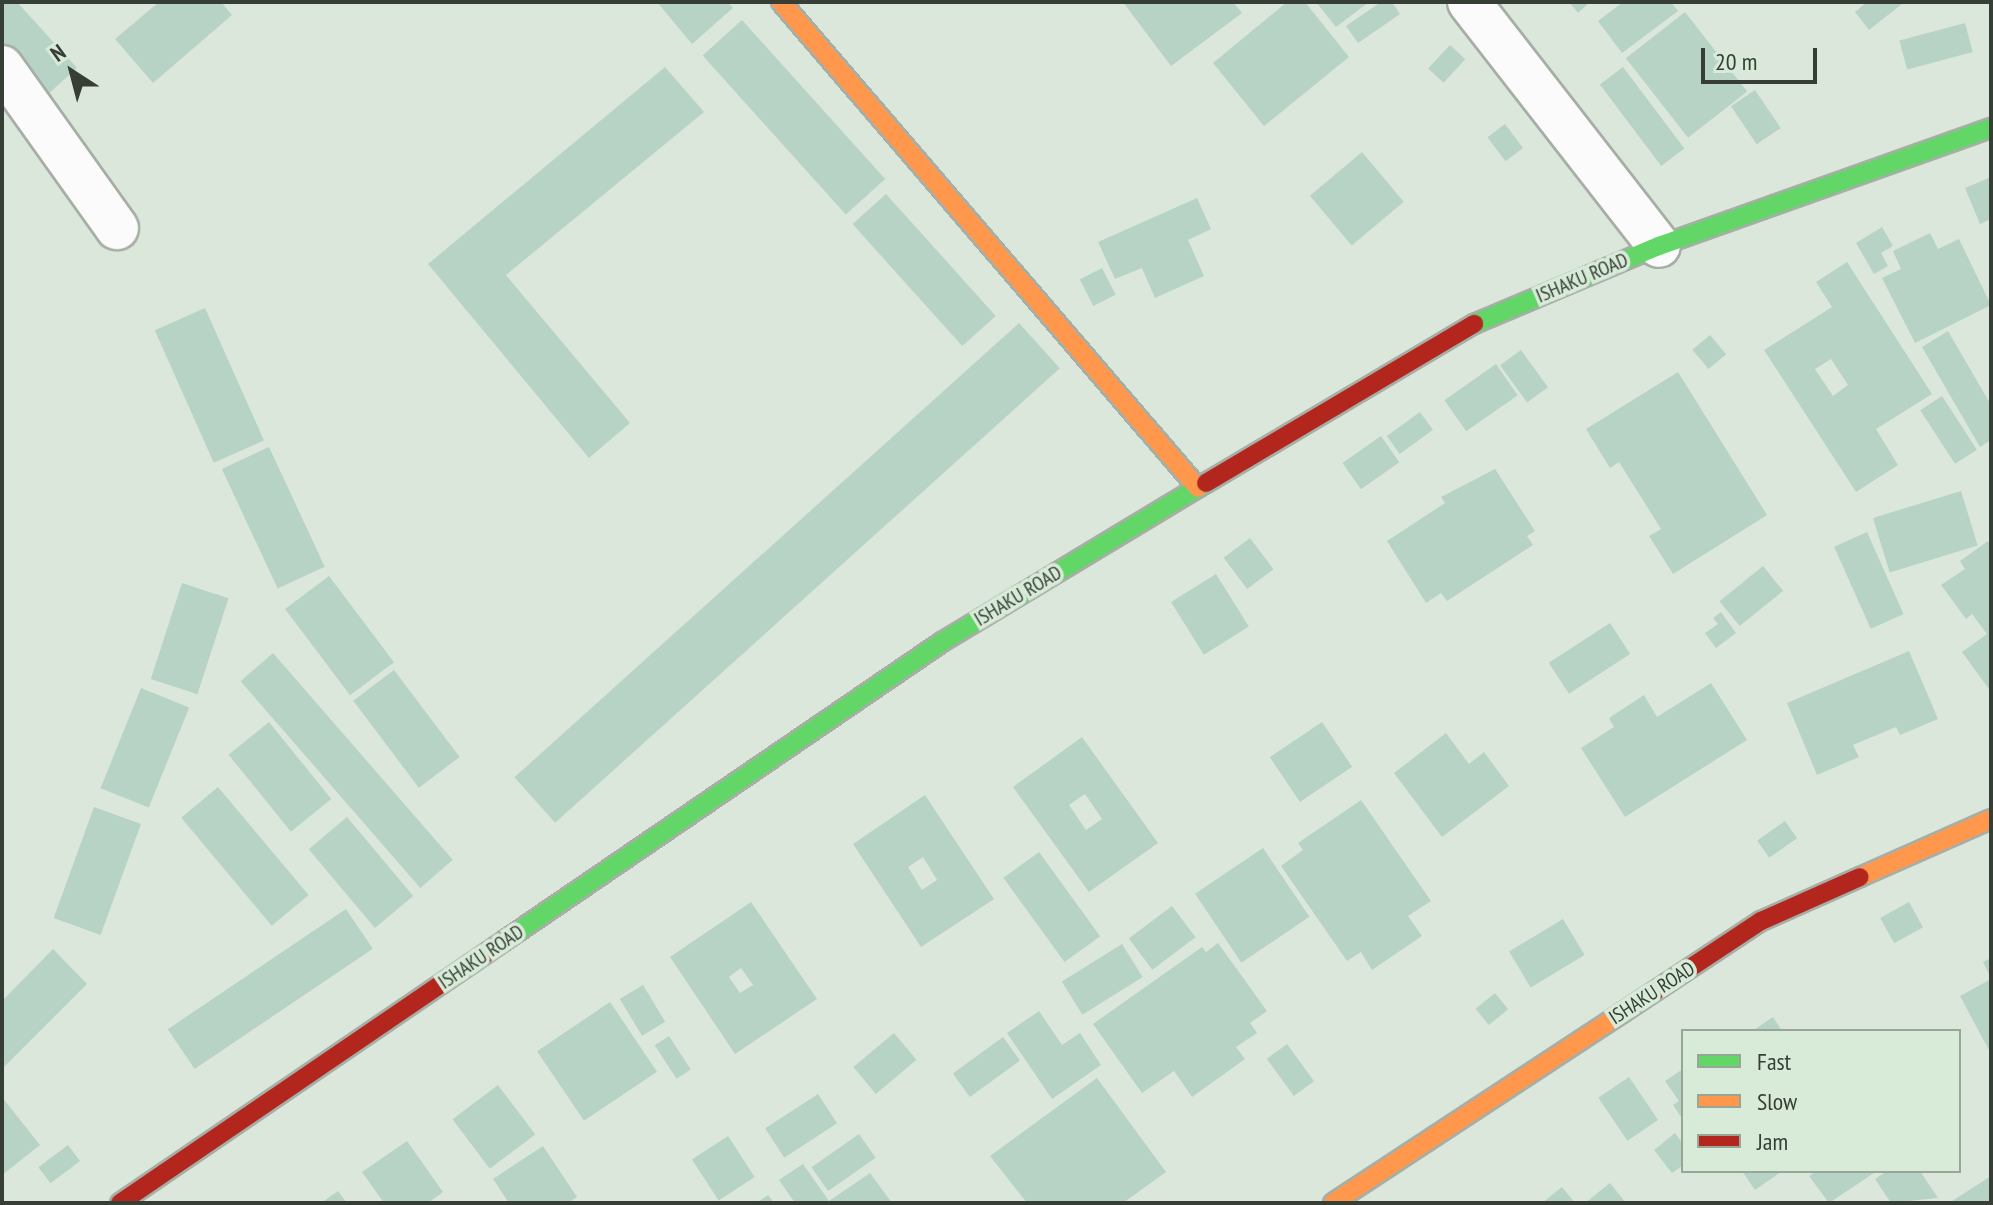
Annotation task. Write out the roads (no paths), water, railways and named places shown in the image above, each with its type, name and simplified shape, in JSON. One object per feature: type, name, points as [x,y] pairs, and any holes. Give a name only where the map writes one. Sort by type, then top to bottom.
[{"type":"street","points":[[781,2],[1198,488]]},
{"type":"street","points":[[1469,2],[1659,246]]},
{"type":"street","points":[[2,67],[117,228]]},
{"type":"street","name":"ISHAKU ROAD","points":[[120,1203],[942,642],[1459,330],[1659,246],[1991,128]]},
{"type":"street","name":"ISHAKU ROAD","points":[[1333,1203],[1761,921],[1991,819]]}]
